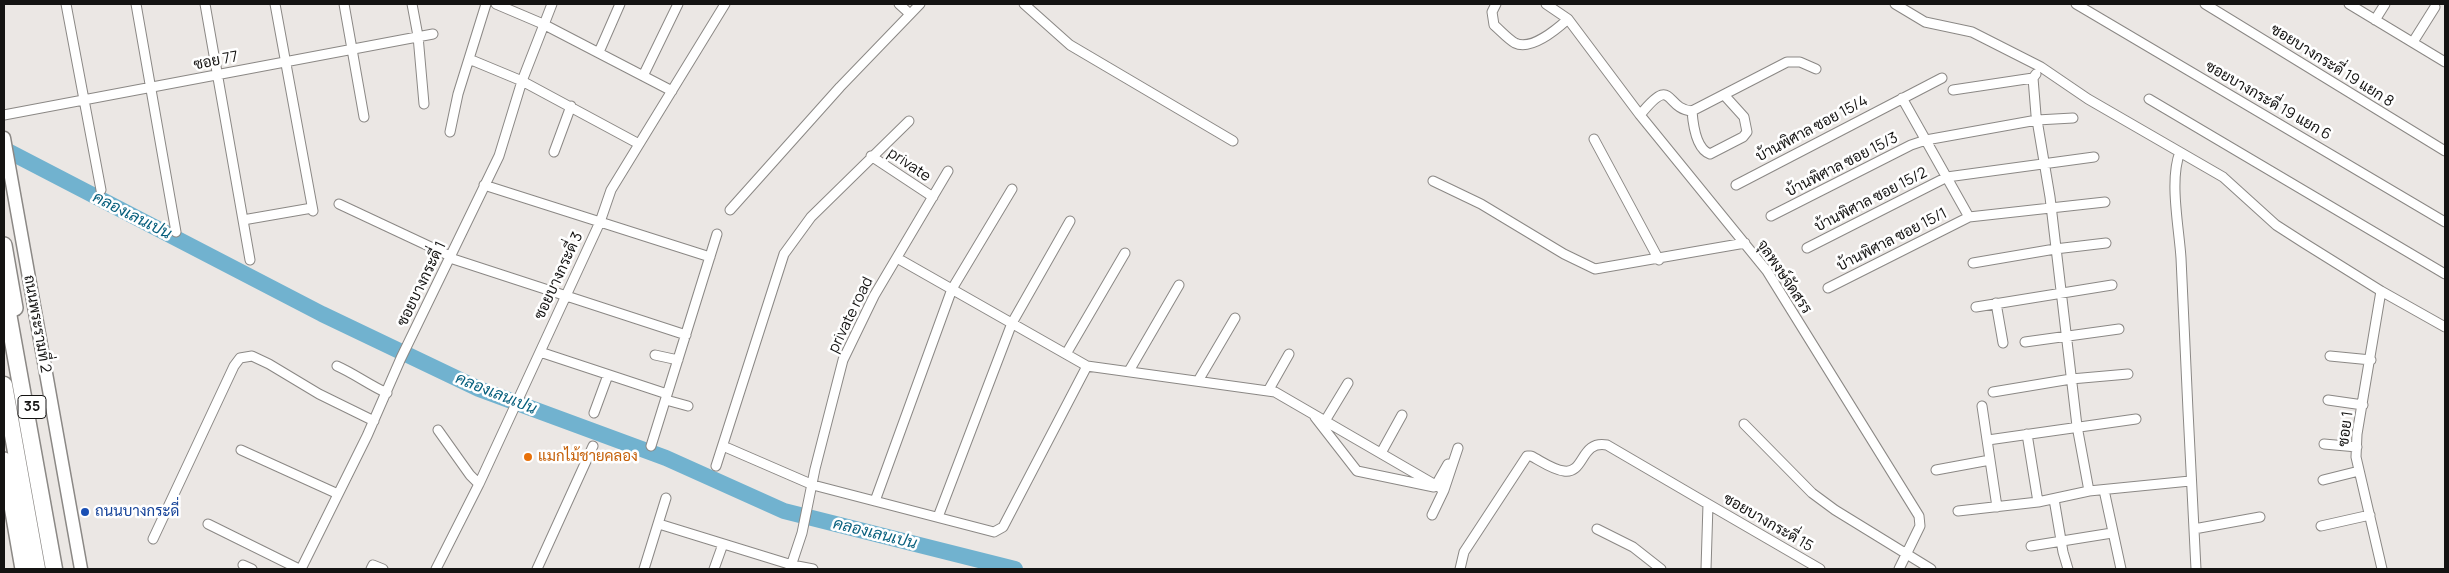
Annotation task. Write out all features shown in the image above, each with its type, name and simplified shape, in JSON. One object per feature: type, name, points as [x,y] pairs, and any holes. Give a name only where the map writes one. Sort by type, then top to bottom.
[{"type":"highway","name":"ถนนพระรามที่ 2","points":[[4,245],[60,569]]},
{"type":"highway","points":[[4,291],[54,569]]},
{"type":"highway","points":[[4,384],[37,569]]},
{"type":"highway","points":[[4,460],[23,569]]},
{"type":"main road","name":"ถนนพระรามที่ 2","points":[[4,140],[81,569]]},
{"type":"street","points":[[66,4],[101,190]]},
{"type":"street","points":[[136,4],[176,232]]},
{"type":"street","points":[[205,4],[250,260]]},
{"type":"street","points":[[243,220],[312,210],[275,4]]},
{"type":"street","points":[[344,4],[364,117]]},
{"type":"street","points":[[412,4],[418,36],[424,104]]},
{"type":"street","points":[[450,132],[458,94],[486,4]]},
{"type":"street","points":[[496,4],[543,24],[672,91]]},
{"type":"street","name":"ซอยบางกระดี่ 1","points":[[300,569],[374,421],[404,352],[499,156],[522,81],[552,4]]},
{"type":"street","points":[[599,52],[620,4]]},
{"type":"street","points":[[643,76],[678,4]]},
{"type":"street","name":"ซอยบางกระดี่ 3","points":[[436,569],[512,413],[600,222],[611,190],[725,4]]},
{"type":"street","points":[[899,4],[910,14]]},
{"type":"street","points":[[730,210],[840,87],[920,4]]},
{"type":"street","points":[[1024,4],[1070,45],[1233,141]]},
{"type":"street","points":[[1496,4],[1492,12],[1494,25],[1515,43],[1521,45],[1544,38],[1568,19]]},
{"type":"street","name":"จุลพงษ์จัดสรร","points":[[1546,4],[1568,19],[1640,115],[1767,271],[1919,516],[1920,526],[1899,569]]},
{"type":"street","points":[[1895,4],[1925,22],[1972,32],[2041,67],[2088,99],[2222,177],[2276,225],[2381,291],[2445,327]]},
{"type":"street","name":"ซอยบางกระดี่ 19 แยก 6","points":[[2076,4],[2445,222]]},
{"type":"street","name":"ซอยบางกระดี่ 19 แยก 8","points":[[2205,4],[2445,151]]},
{"type":"street","points":[[2349,4],[2445,62]]},
{"type":"street","points":[[2375,20],[2385,4]]},
{"type":"street","points":[[2413,42],[2434,7]]},
{"type":"street","name":"ซอย 77","points":[[4,114],[433,34]]},
{"type":"street","points":[[469,59],[522,81],[638,144]]},
{"type":"street","points":[[1640,115],[1653,98],[1660,95],[1667,96],[1692,112],[1790,61],[1816,69]]},
{"type":"street","points":[[2041,67],[2033,78],[2037,118],[2051,207],[2077,426],[2089,491]]},
{"type":"street","name":"บ้านพิศาล ซอย 15/4","points":[[1736,185],[1942,78]]},
{"type":"street","points":[[1953,90],[2033,78]]},
{"type":"street","points":[[1692,112],[1694,126],[1703,149],[1710,154],[1744,137],[1747,132],[1744,118],[1725,96]]},
{"type":"street","points":[[1902,98],[1969,217]]},
{"type":"street","points":[[2148,99],[2445,274]]},
{"type":"street","points":[[554,152],[571,106]]},
{"type":"street","name":"บ้านพิศาล ซอย 15/3","points":[[1771,216],[1911,145],[1926,140],[2037,118],[2073,118]]},
{"type":"street","points":[[716,466],[784,254],[810,218],[908,121]]},
{"type":"street","points":[[1594,139],[1659,260]]},
{"type":"street","points":[[2180,152],[2176,162],[2175,176],[2196,569]]},
{"type":"street","name":"private","points":[[871,156],[933,198]]},
{"type":"street","name":"บ้านพิศาล ซอย 15/2","points":[[1807,248],[1947,177],[2094,157]]},
{"type":"street","name":"private road","points":[[791,567],[807,514],[815,469],[843,360],[861,321],[948,171]]},
{"type":"street","points":[[1433,181],[1481,204],[1591,268],[1598,270],[1746,244]]},
{"type":"street","points":[[484,185],[710,257]]},
{"type":"street","points":[[876,501],[952,290],[1012,189]]},
{"type":"street","name":"บ้านพิศาล ซอย 15/1","points":[[1828,288],[1969,217],[2105,202]]},
{"type":"street","points":[[339,204],[450,257],[686,335]]},
{"type":"street","points":[[938,517],[1012,324],[1070,221]]},
{"type":"street","points":[[651,446],[717,234]]},
{"type":"street","points":[[1973,263],[2055,249],[2106,243]]},
{"type":"street","points":[[1066,354],[1125,253]]},
{"type":"street","points":[[897,258],[1087,366],[1275,392],[1440,487]]},
{"type":"street","points":[[1128,371],[1179,285]]},
{"type":"street","points":[[1976,307],[2112,285]]},
{"type":"street","name":"ซอย 1","points":[[2380,569],[2370,515],[2359,471],[2357,447],[2381,291]]},
{"type":"street","points":[[1996,303],[2003,343]]},
{"type":"street","points":[[1198,381],[1235,318]]},
{"type":"street","points":[[2025,342],[2119,329]]},
{"type":"street","points":[[540,352],[608,375],[688,406]]},
{"type":"street","points":[[1268,391],[1288,354]]},
{"type":"street","points":[[655,355],[678,360]]},
{"type":"street","points":[[153,539],[234,366],[240,358],[252,356],[319,394],[374,421]]},
{"type":"street","points":[[2330,356],[2371,360]]},
{"type":"street","points":[[337,366],[386,393]]},
{"type":"street","points":[[723,446],[813,485],[994,532],[999,531],[1087,366]]},
{"type":"street","points":[[1993,392],[2071,379],[2128,374]]},
{"type":"street","points":[[594,413],[608,375]]},
{"type":"street","points":[[1325,421],[1348,383]]},
{"type":"street","points":[[2328,400],[2363,405]]},
{"type":"street","points":[[1982,406],[1997,507]]},
{"type":"street","points":[[1311,412],[1357,471],[1440,487]]},
{"type":"street","points":[[1381,453],[1402,415]]},
{"type":"street","points":[[1988,440],[2136,419]]},
{"type":"street","points":[[1744,424],[1812,493],[1835,510],[1931,569]]},
{"type":"street","points":[[438,430],[470,475],[479,484]]},
{"type":"street","points":[[2027,434],[2038,502]]},
{"type":"street","points":[[1460,569],[1464,552],[1528,456],[1560,471],[1569,471],[1575,468],[1591,447],[1599,444],[1607,445],[1708,504]]},
{"type":"street","points":[[2324,444],[2357,447]]},
{"type":"street","points":[[537,569],[593,446]]},
{"type":"street","points":[[241,450],[338,494]]},
{"type":"street","points":[[1936,470],[1990,460]]},
{"type":"street","points":[[2322,480],[2359,471]]},
{"type":"street","points":[[1958,511],[2038,502],[2089,491],[2190,481]]},
{"type":"street","points":[[1432,515],[1440,487]]},
{"type":"street","points":[[2104,490],[2121,569]]},
{"type":"street","points":[[644,569],[666,498]]},
{"type":"street","points":[[2054,499],[2068,569]]},
{"type":"street","name":"ซอยบางกระดี่ 15","points":[[1706,569],[1708,504],[1820,569]]},
{"type":"street","points":[[2321,526],[2370,515]]},
{"type":"street","points":[[2194,528],[2260,517]]},
{"type":"street","points":[[208,524],[300,569]]},
{"type":"street","points":[[659,524],[791,567],[813,569]]},
{"type":"street","points":[[1597,529],[1618,538],[1661,569]]},
{"type":"street","points":[[2031,546],[2112,533]]},
{"type":"street","points":[[714,569],[723,544]]},
{"type":"street","points":[[378,556],[372,567],[383,569]]},
{"type":"street","points":[[242,565],[252,569]]},
{"type":"waterway","name":"คลองเลนเปน","points":[[4,149],[322,314],[479,389],[666,458],[784,511],[1015,569]]},
{"type":"place","name":"แมกไม้ชายคลอง","points":[[528,457]]},
{"type":"place","name":"ถนนบางกระดี่","points":[[85,512]]}]
